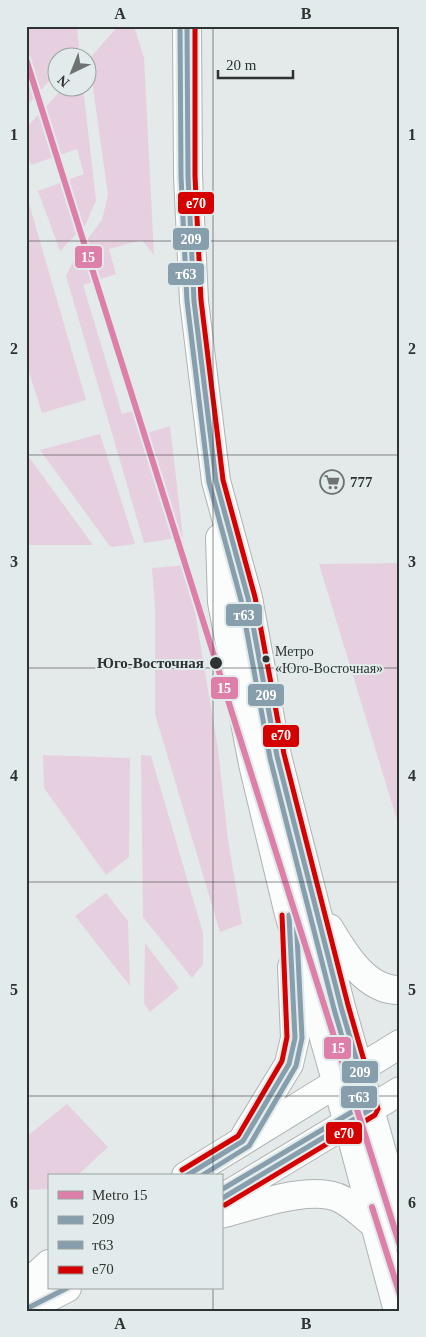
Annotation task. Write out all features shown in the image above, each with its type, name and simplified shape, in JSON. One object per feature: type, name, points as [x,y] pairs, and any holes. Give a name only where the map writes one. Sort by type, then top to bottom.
[{"type":"street","points":[[187,26],[188,176],[194,300],[219,496],[222,602],[252,764],[289,914],[348,1076]]},
{"type":"street","points":[[219,496],[248,598],[277,756],[315,905],[348,1076],[359,1116],[400,1216]]},
{"type":"street","points":[[315,905],[344,953],[368,979],[390,990],[400,990]]},
{"type":"street","points":[[243,1141],[289,1064],[293,1048],[294,1010],[289,914]]},
{"type":"street","points":[[189,1174],[400,1044]]},
{"type":"street","points":[[222,1198],[400,1091]]},
{"type":"street","points":[[359,1116],[374,1224],[398,1311]]},
{"type":"street","points":[[222,1214],[306,1193],[321,1193],[342,1199],[374,1224]]},
{"type":"street","points":[[26,1285],[48,1265]]},
{"type":"street","points":[[26,1309],[63,1290]]},
{"type":"shaded area","points":[[26,26],[77,26],[79,48],[48,48],[48,82],[26,107]]},
{"type":"shaded area","points":[[118,26],[134,26],[144,58],[154,255],[142,240],[109,249],[116,274],[83,285],[122,414],[136,410],[144,434],[170,426],[183,537],[144,543],[66,276],[77,253],[102,220],[108,195],[94,98],[98,98],[98,49]]},
{"type":"shaded area","points":[[54,98],[84,98],[96,200],[86,224],[60,251],[38,191],[84,174],[77,149],[31,165],[26,150],[26,128]]},
{"type":"shaded area","points":[[28,200],[86,400],[42,413],[26,363],[26,201]]},
{"type":"shaded area","points":[[100,434],[135,544],[112,547],[109,545],[40,450]]},
{"type":"shaded area","points":[[26,453],[93,545],[26,545]]},
{"type":"shaded area","points":[[400,563],[400,830],[319,564]]},
{"type":"shaded area","points":[[187,565],[218,749],[228,840],[242,924],[220,932],[155,714],[155,606],[152,568]]},
{"type":"shaded area","points":[[43,755],[130,758],[129,857],[106,875],[44,788]]},
{"type":"shaded area","points":[[141,755],[151,756],[203,933],[203,964],[192,978],[143,917]]},
{"type":"shaded area","points":[[106,893],[128,921],[130,986],[75,916]]},
{"type":"shaded area","points":[[145,943],[179,988],[150,1012],[144,1004]]},
{"type":"shaded area","points":[[67,1104],[108,1147],[79,1174],[48,1174],[48,1189],[26,1190],[26,1137]]},
{"type":"metro line","name":"15","points":[[26,59],[400,1246]]},
{"type":"metro line","name":"15","points":[[372,1207],[400,1295]]},
{"type":"transit line","name":"т63","points":[[180,26],[181,176],[187,301],[209,482],[241,600],[270,758],[334,1009],[362,1106],[222,1189]]},
{"type":"transit line","name":"209","points":[[187,26],[188,176],[194,301],[216,481],[248,598],[277,756],[341,1007],[371,1109],[222,1198]]},
{"type":"transit line","name":"е70","points":[[195,26],[195,176],[201,300],[223,480],[255,597],[284,754],[348,1005],[378,1109],[375,1115],[225,1205]]},
{"type":"transit line","name":"е70","points":[[182,1170],[238,1136],[282,1061],[287,1037],[282,915]]},
{"type":"transit line","name":"209","points":[[189,1174],[243,1141],[289,1064],[295,1038],[289,915]]},
{"type":"transit line","name":"т63","points":[[204,1174],[249,1146],[296,1066],[302,1038],[296,915]]},
{"type":"transit line","name":"209","points":[[26,1309],[63,1290]]},
{"type":"place","name":"777","points":[[332,482]]},
{"type":"place","name":"Метро «Юго-Восточная»","points":[[266,659]]},
{"type":"place","name":"Юго-Восточная","points":[[216,663]]}]
